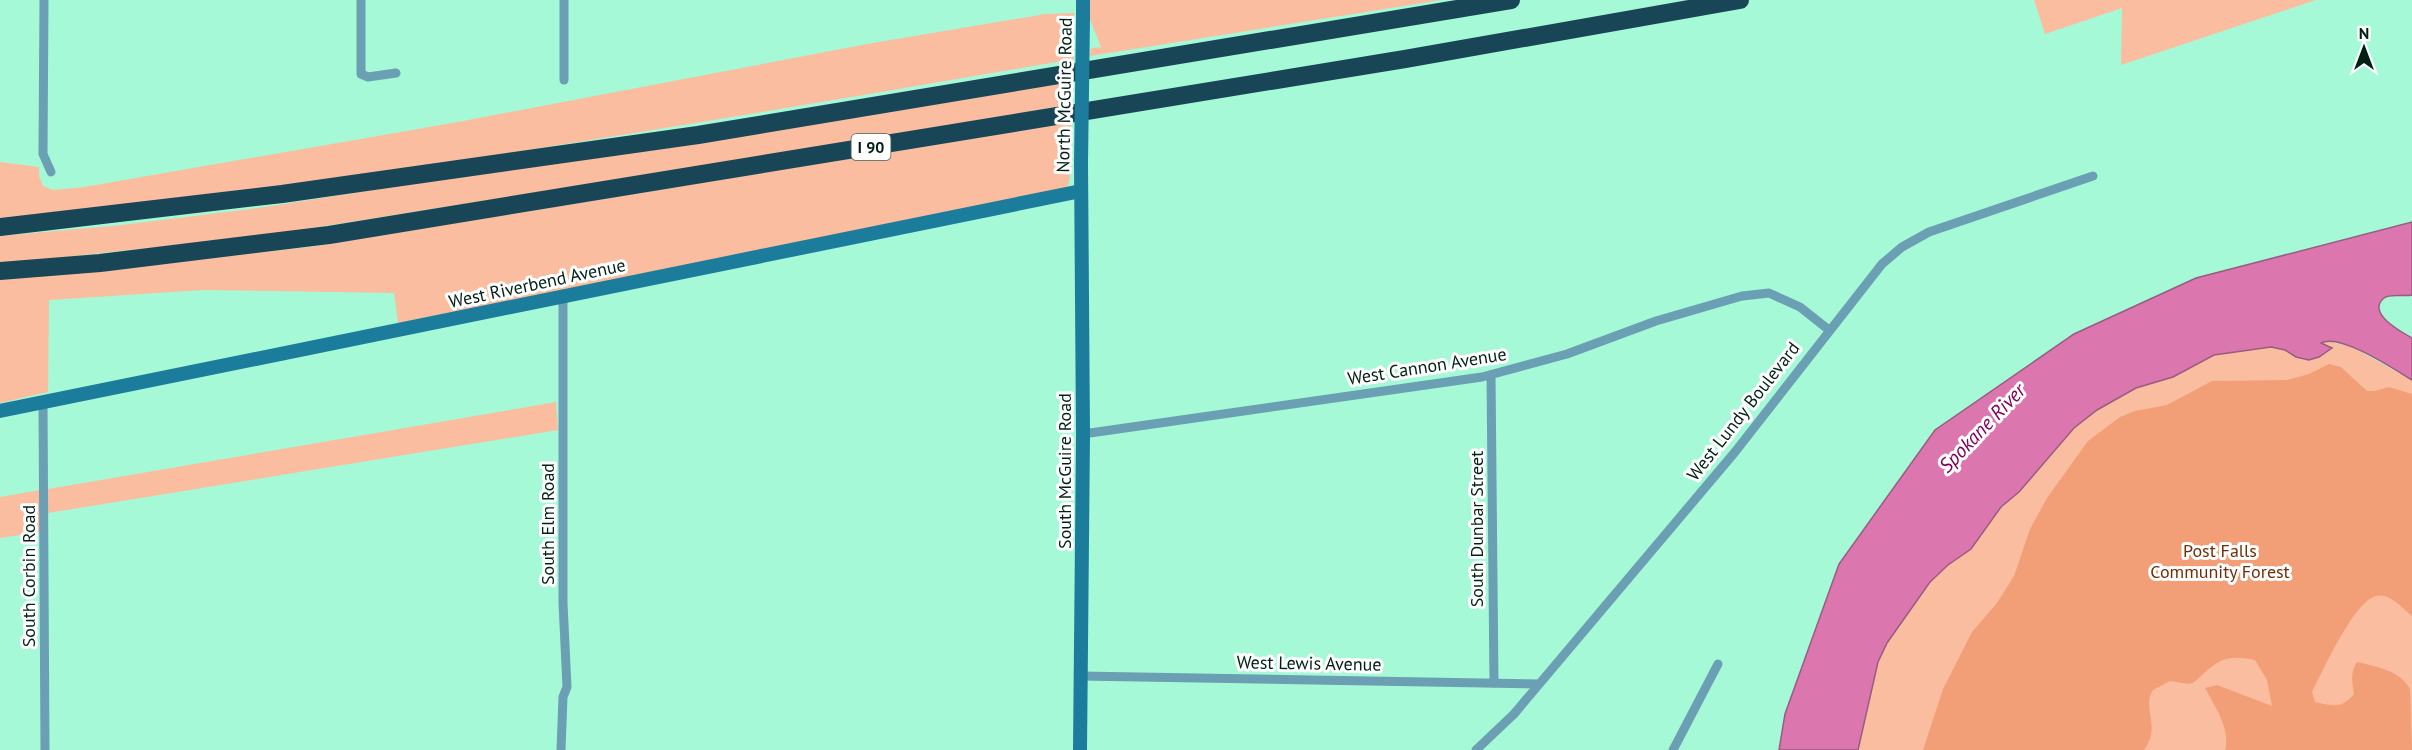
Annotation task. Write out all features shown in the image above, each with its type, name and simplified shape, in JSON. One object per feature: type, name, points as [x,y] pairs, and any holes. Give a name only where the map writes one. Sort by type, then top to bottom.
[{"type":"highway","name":"I 90","points":[[0,227],[282,194],[698,135],[1511,0]]},
{"type":"highway","name":"I 90","points":[[0,272],[100,263],[341,233],[1405,59],[1740,0]]},
{"type":"street","points":[[44,0],[43,154],[51,172]]},
{"type":"street","points":[[361,0],[361,74],[368,77],[396,74]]},
{"type":"street","points":[[564,0],[564,80]]},
{"type":"street","name":"North McGuire Road","points":[[1081,191],[1083,0]]},
{"type":"street","name":"West Lundy Boulevard","points":[[1476,750],[1514,714],[1735,452],[1882,264],[1902,247],[1929,232],[2094,176]]},
{"type":"street","name":"West Riverbend Avenue","points":[[0,411],[1081,191]]},
{"type":"street","name":"South McGuire Road","points":[[1080,750],[1083,434],[1081,191]]},
{"type":"street","name":"West Cannon Avenue","points":[[1083,434],[1491,375],[1567,354],[1656,321],[1742,296],[1769,293],[1800,308],[1829,330]]},
{"type":"street","name":"South Elm Road","points":[[561,750],[563,697],[567,687],[563,603],[563,296]]},
{"type":"street","name":"South Dunbar Street","points":[[1491,375],[1494,683]]},
{"type":"street","name":"South Corbin Road","points":[[43,402],[45,750]]},
{"type":"street","points":[[1673,750],[1718,664]]},
{"type":"street","name":"West Lewis Avenue","points":[[1080,676],[1538,684]]},
{"type":"green space","points":[[1087,0],[1441,0],[1090,56],[1091,48],[1101,47],[1089,17]]},
{"type":"green space","points":[[2034,0],[2316,0],[2121,65],[2122,8],[2045,34]]},
{"type":"green space","points":[[1074,13],[1074,59],[672,127],[404,169],[0,219],[0,162],[39,167],[39,176],[43,186],[53,190],[84,187],[458,122],[867,44],[1045,14]]},
{"type":"green space","points":[[1073,79],[1071,104],[970,123],[269,235],[0,264],[0,236],[122,225],[265,207]]},
{"type":"green space","points":[[1071,122],[1070,177],[1068,186],[1063,190],[398,323],[394,293],[204,290],[49,300],[48,392],[0,403],[0,280],[310,247]]},
{"type":"green space","name":"Post Falls Community Forest","points":[[2327,341],[2352,347],[2412,380],[2412,750],[1858,750],[1878,662],[1887,643],[1930,582],[2001,507],[2019,492],[2074,428],[2097,410],[2136,388],[2173,377],[2214,355],[2271,347],[2309,360],[2324,354],[2331,346],[2321,343]]},
{"type":"green space","name":"Post Falls Community Forest","points":[[2329,364],[2341,367],[2367,391],[2389,387],[2412,394],[2412,616],[2396,602],[2386,597],[2376,596],[2367,601],[2349,623],[2312,692],[2315,702],[2337,705],[2350,699],[2354,694],[2352,673],[2357,662],[2394,674],[2410,689],[2412,750],[2225,750],[2224,726],[2205,688],[2217,685],[2272,706],[2267,680],[2255,660],[2235,658],[2214,665],[2193,683],[2170,681],[2153,690],[2149,704],[2151,733],[2144,750],[1923,750],[1943,689],[1972,632],[1997,603],[2014,576],[2030,529],[2047,498],[2088,441],[2120,417],[2135,411],[2167,405],[2212,381],[2287,380],[2309,374]]},
{"type":"green space","points":[[556,402],[558,430],[48,513],[48,489]]},
{"type":"green space","points":[[40,490],[41,532],[0,538],[0,497]]},
{"type":"water","name":"Spokane River","points":[[2412,222],[2412,295],[2393,295],[2384,298],[2379,310],[2387,321],[2412,338],[2412,380],[2353,347],[2330,341],[2321,343],[2332,348],[2319,357],[2309,360],[2271,347],[2214,355],[2173,377],[2136,388],[2097,410],[2074,428],[2019,492],[2001,507],[1971,549],[1948,565],[1930,582],[1887,643],[1878,662],[1858,750],[1779,750],[1785,714],[1839,564],[1935,430],[2074,334],[2196,278]]}]
